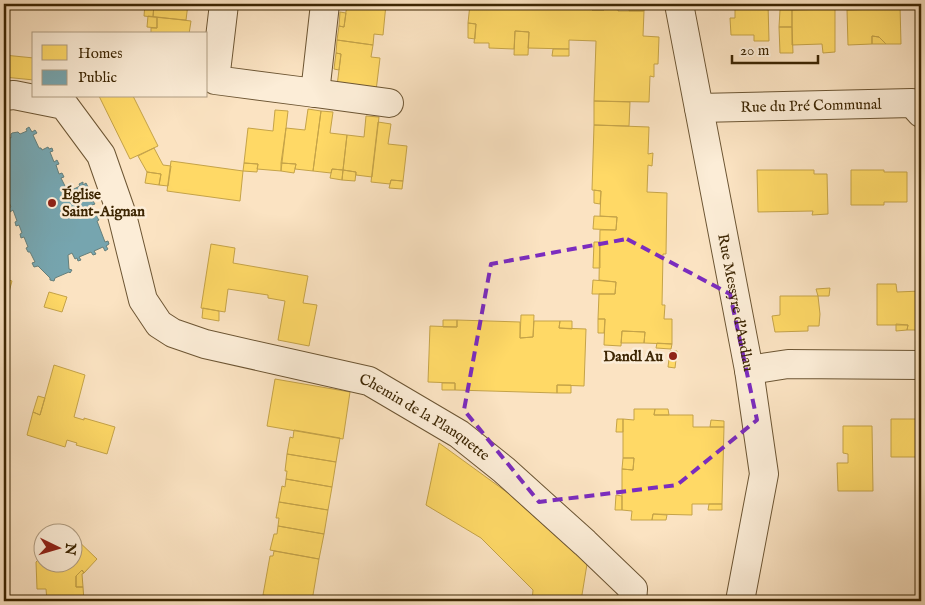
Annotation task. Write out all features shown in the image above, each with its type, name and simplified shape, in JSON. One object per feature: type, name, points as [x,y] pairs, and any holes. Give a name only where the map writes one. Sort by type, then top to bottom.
[{"type":"street","points":[[224,4],[215,80],[389,103]]},
{"type":"street","points":[[315,93],[325,4]]},
{"type":"street","name":"Rue Messyre d'Andlau","points":[[679,4],[750,370],[764,474],[740,601]]},
{"type":"street","name":"Chemin de la Planquette","points":[[4,96],[14,95],[64,105],[101,155],[122,215],[143,300],[159,324],[173,333],[205,344],[369,381],[400,398],[459,434],[504,470],[633,589],[632,601]]},
{"type":"street","name":"Rue du Pré Communal","points":[[699,108],[912,103],[921,113]]},
{"type":"street","points":[[750,370],[788,364],[921,365]]},
{"type":"highlighted area","points":[[627,239],[730,294],[757,420],[677,485],[539,502],[464,410],[491,264]]},
{"type":"building: Homes","points":[[145,4],[154,4],[153,17],[144,16]]},
{"type":"building: Homes","points":[[154,4],[188,4],[186,20],[153,17]]},
{"type":"building: Homes","points":[[347,4],[386,4],[383,35],[374,34],[373,45],[337,40],[339,26],[344,27]]},
{"type":"building: Homes","points":[[470,4],[592,4],[592,10],[604,10],[605,4],[619,4],[618,11],[644,11],[643,36],[659,37],[658,64],[654,64],[654,77],[650,76],[649,102],[594,101],[596,41],[569,40],[569,49],[528,48],[529,32],[515,31],[514,49],[489,48],[489,43],[474,43],[476,24],[468,23]]},
{"type":"building: Homes","points":[[592,4],[605,4],[604,10],[592,10]]},
{"type":"building: Homes","points":[[630,4],[645,4],[644,11],[629,11]]},
{"type":"building: Homes","points":[[735,4],[768,4],[769,41],[754,41],[754,35],[731,35],[730,18],[735,18]]},
{"type":"building: Homes","points":[[883,6],[900,6],[901,44],[886,44],[879,37],[872,36],[872,44],[848,45],[847,10],[879,9]]},
{"type":"building: Homes","points":[[835,9],[835,52],[823,53],[822,44],[792,45],[792,10]]},
{"type":"building: Homes","points":[[780,10],[792,10],[792,27],[779,27]]},
{"type":"building: Homes","points":[[340,12],[346,13],[344,27],[339,26]]},
{"type":"building: Homes","points":[[148,16],[157,17],[157,28],[147,27]]},
{"type":"building: Homes","points":[[157,17],[191,21],[189,32],[151,32],[151,28],[157,28]]},
{"type":"building: Homes","points":[[468,23],[476,24],[475,39],[468,38]]},
{"type":"building: Homes","points":[[779,27],[792,27],[793,53],[780,53]]},
{"type":"building: Homes","points":[[515,31],[529,32],[528,55],[514,55]]},
{"type":"building: Homes","points":[[872,36],[879,37],[886,44],[872,44]]},
{"type":"building: Homes","points":[[337,40],[373,45],[371,57],[380,58],[376,91],[337,86],[341,54],[336,53]]},
{"type":"building: Homes","points":[[553,49],[569,49],[569,56],[552,56]]},
{"type":"building: Homes","points":[[336,53],[341,54],[339,70],[334,69]]},
{"type":"building: Homes","points":[[4,55],[32,58],[32,80],[4,77]]},
{"type":"building: Homes","points":[[100,98],[134,98],[158,146],[130,159]]},
{"type":"building: Homes","points":[[594,101],[630,102],[629,126],[594,125]]},
{"type":"building: Homes","points":[[308,109],[321,111],[313,171],[295,169],[296,164],[281,163],[286,128],[305,130]]},
{"type":"building: Homes","points":[[275,110],[288,111],[281,171],[257,169],[258,164],[244,163],[248,128],[273,131]]},
{"type":"building: Homes","points":[[321,111],[333,112],[330,133],[347,135],[343,170],[332,169],[331,173],[313,171]]},
{"type":"building: Homes","points":[[366,116],[379,117],[372,177],[356,175],[356,172],[343,170],[347,135],[364,137]]},
{"type":"building: Homes","points":[[378,122],[391,124],[388,144],[407,146],[403,181],[391,180],[390,184],[371,182]]},
{"type":"building: Homes","points":[[594,125],[649,127],[648,154],[653,153],[652,166],[648,165],[647,192],[667,193],[666,254],[663,254],[662,305],[665,305],[664,319],[672,319],[672,344],[644,343],[645,332],[622,331],[621,346],[604,345],[605,319],[598,319],[599,294],[615,294],[616,282],[599,280],[600,230],[616,230],[617,217],[600,216],[601,191],[592,190]]},
{"type":"building: Homes","points":[[154,148],[163,165],[171,166],[168,186],[159,185],[161,174],[147,172],[138,156]]},
{"type":"building: Homes","points":[[171,161],[243,171],[240,201],[167,191]]},
{"type":"building: Homes","points":[[244,163],[258,164],[257,172],[243,171]]},
{"type":"building: Homes","points":[[281,163],[296,164],[294,173],[281,171]]},
{"type":"building: Homes","points":[[332,169],[343,170],[342,180],[330,178]]},
{"type":"building: Homes","points":[[343,170],[356,172],[355,181],[342,180]]},
{"type":"building: Homes","points":[[757,170],[814,170],[814,174],[827,174],[828,214],[812,215],[813,211],[758,212]]},
{"type":"building: Homes","points":[[851,170],[907,172],[907,202],[884,202],[884,205],[851,205]]},
{"type":"building: Homes","points":[[147,172],[161,174],[159,185],[145,183]]},
{"type":"building: Homes","points":[[391,180],[403,181],[402,189],[389,188]]},
{"type":"building: Homes","points":[[594,190],[601,191],[600,204],[594,203]]},
{"type":"building: Homes","points":[[594,216],[617,217],[616,230],[593,229]]},
{"type":"building: Homes","points":[[594,242],[600,242],[600,268],[593,268]]},
{"type":"building: Homes","points":[[211,244],[235,248],[233,263],[308,276],[303,303],[317,305],[309,346],[278,340],[285,301],[268,298],[268,295],[228,289],[225,312],[201,308]]},
{"type":"building: Homes","points":[[4,278],[12,281],[6,303],[4,302]]},
{"type":"building: Homes","points":[[593,280],[616,282],[615,294],[592,294]]},
{"type":"building: Homes","points":[[877,284],[896,284],[897,292],[921,291],[921,330],[907,330],[908,325],[877,325]]},
{"type":"building: Homes","points":[[830,288],[829,296],[818,296],[816,289]]},
{"type":"building: Homes","points":[[49,292],[67,297],[62,312],[44,307]]},
{"type":"building: Homes","points":[[780,296],[818,296],[819,326],[808,326],[808,331],[775,332],[772,316],[780,315]]},
{"type":"building: Homes","points":[[203,308],[219,311],[219,321],[202,318]]},
{"type":"building: Homes","points":[[521,315],[534,315],[533,337],[520,338]]},
{"type":"building: Homes","points":[[598,319],[605,319],[604,333],[598,333]]},
{"type":"building: Homes","points":[[443,320],[457,320],[457,327],[443,327]]},
{"type":"building: Homes","points":[[457,320],[520,322],[520,338],[533,337],[534,321],[560,321],[559,328],[586,329],[584,386],[557,385],[557,393],[455,390],[455,383],[428,382],[430,326],[457,327]]},
{"type":"building: Homes","points":[[560,321],[572,321],[572,329],[559,328]]},
{"type":"building: Homes","points":[[896,324],[908,325],[907,330],[896,331]]},
{"type":"building: Homes","points":[[622,331],[645,332],[644,343],[621,343]]},
{"type":"building: Homes","points":[[657,343],[672,344],[671,349],[656,348]]},
{"type":"building: Homes","name":"Dandl Au","points":[[670,351],[677,351],[675,368],[668,367]]},
{"type":"building: Homes","points":[[54,365],[85,375],[74,417],[115,427],[107,454],[76,445],[77,443],[67,440],[65,447],[27,435],[33,412],[40,415]]},
{"type":"building: Homes","points":[[275,379],[350,392],[343,439],[267,426]]},
{"type":"building: Homes","points":[[442,383],[455,383],[455,390],[442,390]]},
{"type":"building: Homes","points":[[557,385],[571,385],[571,393],[557,393]]},
{"type":"building: Homes","points":[[38,396],[45,398],[40,415],[33,412]]},
{"type":"building: Homes","points":[[634,409],[655,409],[654,415],[693,415],[693,427],[724,427],[722,504],[692,504],[692,515],[653,514],[652,520],[631,520],[632,511],[622,510],[622,469],[633,470],[634,458],[623,458],[623,419],[634,420]]},
{"type":"building: Homes","points":[[655,409],[668,409],[669,415],[654,415]]},
{"type":"building: Homes","points":[[617,419],[623,419],[623,432],[616,432]]},
{"type":"building: Homes","points":[[891,419],[921,419],[921,457],[891,457]]},
{"type":"building: Homes","points":[[711,420],[724,421],[724,427],[710,427]]},
{"type":"building: Homes","points":[[843,426],[872,426],[873,491],[838,491],[837,463],[848,463],[848,454],[843,453]]},
{"type":"building: Homes","points":[[294,430],[340,438],[336,462],[287,454],[290,437],[293,438]]},
{"type":"building: Homes","points":[[439,443],[508,493],[587,564],[581,601],[532,601],[533,590],[481,538],[426,505]]},
{"type":"building: Homes","points":[[287,454],[336,462],[332,487],[286,479]]},
{"type":"building: Homes","points":[[623,458],[634,458],[633,470],[622,469]]},
{"type":"building: Homes","points":[[286,479],[332,487],[328,510],[279,502],[282,486],[285,487]]},
{"type":"building: Homes","points":[[616,495],[622,496],[622,510],[615,510]]},
{"type":"building: Homes","points":[[279,502],[328,510],[324,534],[278,526],[279,518],[276,518]]},
{"type":"building: Homes","points":[[709,504],[722,504],[722,510],[708,510]]},
{"type":"building: Homes","points":[[653,514],[667,515],[666,520],[652,520]]},
{"type":"building: Homes","points":[[278,526],[324,534],[319,559],[270,550],[274,534],[277,534]]},
{"type":"building: Homes","points":[[82,545],[97,559],[84,573],[82,570]]},
{"type":"building: Homes","points":[[274,551],[319,559],[312,601],[298,601],[263,595],[270,556],[273,556]]},
{"type":"building: Homes","points":[[82,570],[84,573],[82,574],[83,587],[76,587],[76,576]]},
{"type":"building: Homes","points":[[36,572],[80,572],[76,576],[76,587],[83,587],[84,601],[47,601],[46,589],[37,589]]},
{"type":"building: Public","name":"Église Saint-Aignan","points":[[29,127],[32,132],[35,130],[37,133],[33,135],[39,148],[42,150],[48,147],[49,149],[52,148],[53,151],[50,152],[54,162],[57,160],[59,164],[56,165],[59,174],[62,173],[64,177],[61,178],[66,188],[69,187],[70,191],[80,186],[79,184],[83,182],[83,185],[86,183],[88,187],[85,188],[91,202],[93,201],[95,204],[92,205],[96,214],[99,213],[100,216],[97,217],[99,220],[97,221],[105,242],[108,241],[109,244],[106,246],[108,249],[105,251],[103,247],[94,251],[96,254],[93,255],[91,252],[79,257],[81,260],[78,261],[72,253],[68,255],[69,269],[72,270],[70,273],[55,278],[54,281],[50,280],[38,266],[34,267],[32,263],[35,262],[26,248],[28,247],[24,237],[21,238],[20,234],[22,233],[19,225],[16,226],[15,222],[17,221],[13,210],[10,212],[9,208],[11,207],[8,200],[5,200],[4,197],[6,196],[4,190],[4,142],[8,140],[8,137],[11,138],[12,133],[18,132],[20,134],[27,131],[26,129]]},
{"type":"place","name":"Église Saint-Aignan","points":[[52,203]]},
{"type":"place","name":"Dandl Au","points":[[673,356]]}]
